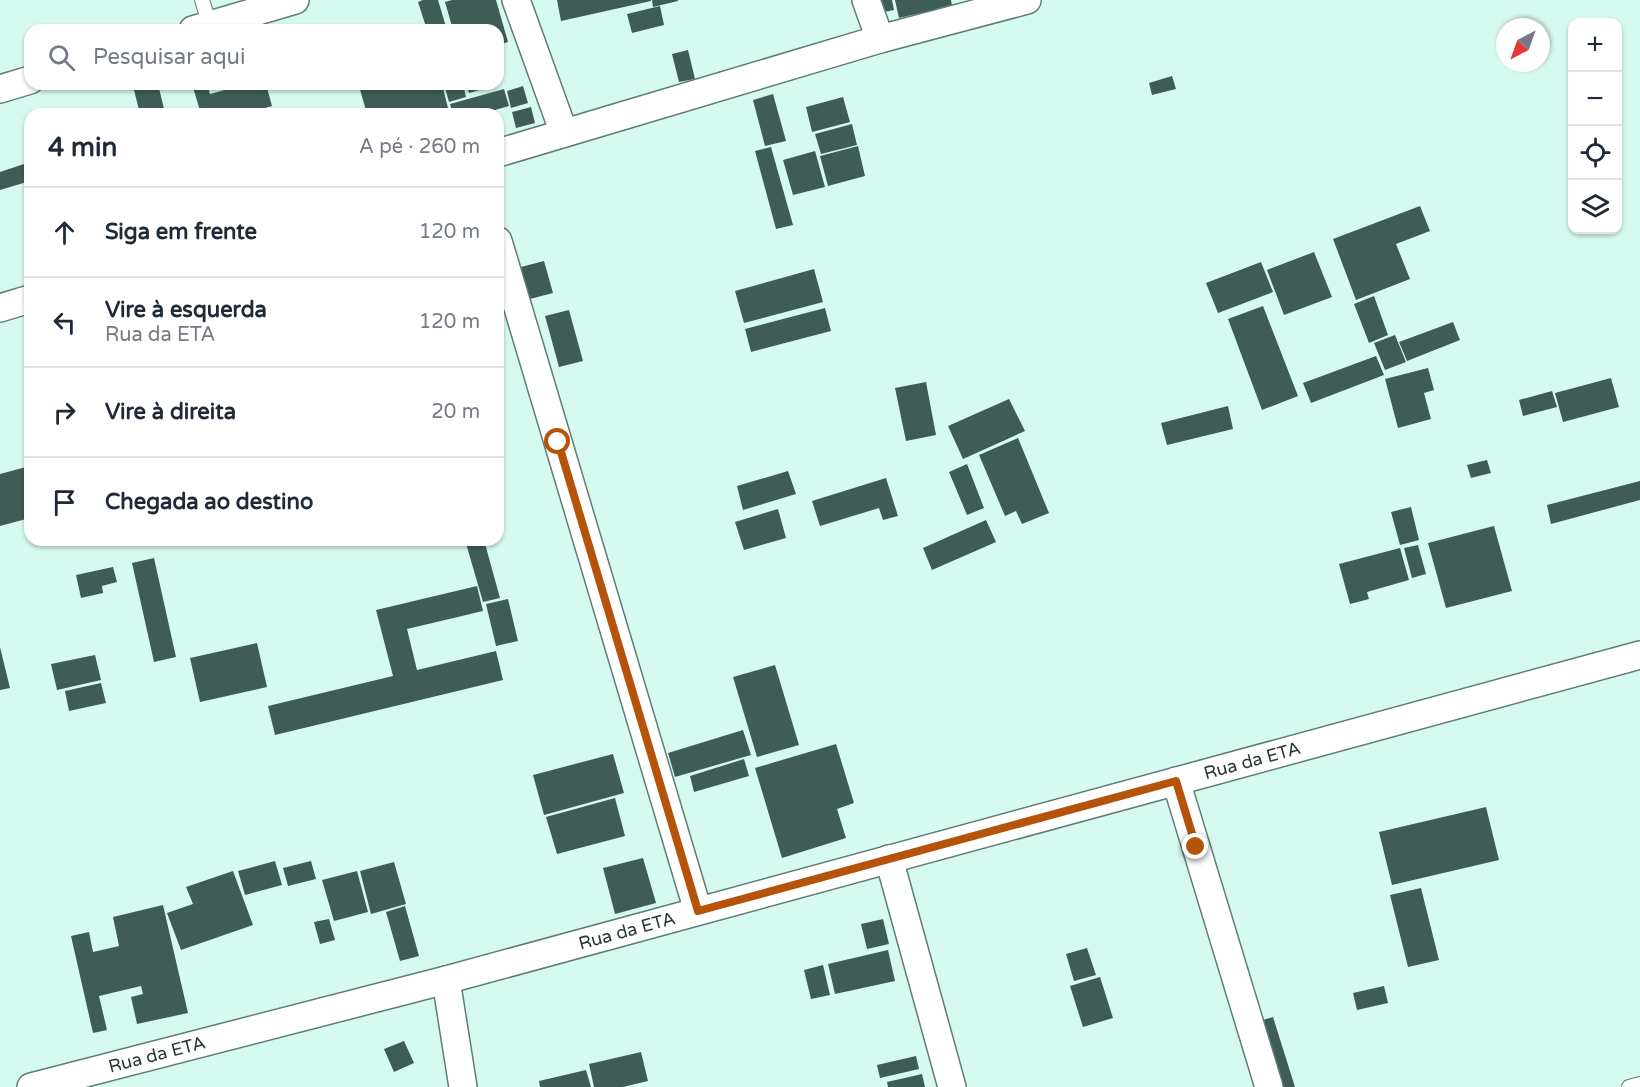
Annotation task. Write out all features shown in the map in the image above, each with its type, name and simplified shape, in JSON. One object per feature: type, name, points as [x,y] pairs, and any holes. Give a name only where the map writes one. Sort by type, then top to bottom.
[{"type":"street","points":[[202,18],[295,0]]},
{"type":"street","points":[[516,0],[564,133]]},
{"type":"street","points":[[866,0],[880,39]]},
{"type":"street","points":[[504,151],[880,39],[1027,0]]},
{"type":"street","points":[[1,87],[24,81]]},
{"type":"street","points":[[504,261],[698,911]]},
{"type":"street","points":[[0,308],[24,301]]},
{"type":"street","name":"Rua da ETA","points":[[31,1087],[65,1082],[446,980],[1640,655]]},
{"type":"street","points":[[1176,781],[1269,1087]]},
{"type":"street","points":[[890,859],[952,1087]]},
{"type":"street","points":[[446,980],[463,1087]]},
{"type":"lane","points":[[1629,1087],[1640,1084]]},
{"type":"building","points":[[438,0],[445,24],[425,24],[418,2]]},
{"type":"building","points":[[496,0],[503,24],[451,24],[445,2]]},
{"type":"building","points":[[557,0],[651,0],[651,1],[561,21]]},
{"type":"building","points":[[652,0],[678,0],[678,1],[653,7]]},
{"type":"building","points":[[870,0],[892,0],[894,10],[874,14]]},
{"type":"building","points":[[895,0],[951,0],[952,6],[899,18]]},
{"type":"building","points":[[660,6],[664,25],[632,33],[627,14]]},
{"type":"building","points":[[504,28],[508,42],[504,43]]},
{"type":"building","points":[[688,50],[695,79],[679,82],[672,54]]},
{"type":"building","points":[[1172,76],[1176,89],[1152,95],[1149,83]]},
{"type":"building","points":[[523,86],[528,103],[511,108],[507,91]]},
{"type":"building","points":[[504,89],[509,106],[451,108],[450,104]]},
{"type":"building","points":[[134,90],[159,90],[164,108],[138,108]]},
{"type":"building","points":[[194,90],[209,90],[210,94],[225,90],[268,90],[272,106],[265,108],[199,108]]},
{"type":"building","points":[[360,90],[444,90],[448,108],[365,108]]},
{"type":"building","points":[[446,90],[464,90],[466,97],[449,102]]},
{"type":"building","points":[[773,94],[786,141],[765,146],[753,100]]},
{"type":"building","points":[[843,97],[850,122],[812,132],[806,107]]},
{"type":"building","points":[[531,107],[535,123],[516,128],[512,112]]},
{"type":"building","points":[[852,124],[857,145],[821,154],[815,134]]},
{"type":"building","points":[[858,146],[865,176],[828,186],[820,156]]},
{"type":"building","points":[[771,147],[793,225],[776,229],[755,151]]},
{"type":"building","points":[[815,151],[825,187],[793,195],[783,160]]},
{"type":"building","points":[[24,164],[24,183],[0,190],[0,172]]},
{"type":"building","points":[[1420,206],[1430,231],[1396,244],[1410,279],[1356,300],[1333,239]]},
{"type":"building","points":[[1314,252],[1332,297],[1284,315],[1267,270]]},
{"type":"building","points":[[544,261],[553,293],[530,299],[521,267]]},
{"type":"building","points":[[1261,262],[1273,292],[1218,313],[1206,283]]},
{"type":"building","points":[[814,269],[823,302],[744,323],[735,291]]},
{"type":"building","points":[[1374,296],[1388,335],[1369,343],[1354,304]]},
{"type":"building","points":[[1263,306],[1298,396],[1262,410],[1228,319]]},
{"type":"building","points":[[825,308],[831,331],[751,352],[745,329]]},
{"type":"building","points":[[569,310],[583,361],[559,367],[545,316]]},
{"type":"building","points":[[1453,322],[1460,340],[1407,361],[1399,342]]},
{"type":"building","points":[[1395,335],[1406,362],[1385,370],[1374,343]]},
{"type":"building","points":[[1376,356],[1384,375],[1311,403],[1303,383]]},
{"type":"building","points":[[1428,368],[1434,390],[1424,393],[1431,419],[1398,428],[1385,379]]},
{"type":"building","points":[[1611,378],[1619,407],[1563,422],[1555,393]]},
{"type":"building","points":[[926,382],[936,435],[906,441],[895,388]]},
{"type":"building","points":[[1552,391],[1557,407],[1523,416],[1519,400]]},
{"type":"building","points":[[1009,399],[1025,431],[963,459],[948,426]]},
{"type":"building","points":[[1228,406],[1233,429],[1167,445],[1161,423]]},
{"type":"building","points":[[1018,438],[1049,513],[1022,524],[1016,511],[1005,516],[979,455]]},
{"type":"building","points":[[1487,460],[1491,473],[1471,478],[1467,465]]},
{"type":"building","points":[[967,464],[984,508],[967,515],[949,472]]},
{"type":"building","points":[[24,468],[24,520],[0,526],[0,474]]},
{"type":"building","points":[[788,471],[796,494],[743,510],[737,486]]},
{"type":"building","points":[[886,478],[898,516],[883,520],[879,508],[820,526],[812,501]]},
{"type":"building","points":[[1640,481],[1640,500],[1551,524],[1547,505]]},
{"type":"building","points":[[1411,507],[1419,540],[1400,545],[1391,512]]},
{"type":"building","points":[[778,509],[786,538],[744,550],[735,522]]},
{"type":"building","points":[[986,520],[996,542],[932,570],[923,548]]},
{"type":"building","points":[[1494,526],[1512,591],[1446,608],[1428,543]]},
{"type":"building","points":[[1418,545],[1426,574],[1412,578],[1404,548]]},
{"type":"building","points":[[467,546],[486,546],[500,598],[483,602]]},
{"type":"building","points":[[1400,548],[1409,580],[1367,592],[1369,599],[1350,604],[1339,564]]},
{"type":"building","points":[[154,558],[176,657],[154,662],[132,563]]},
{"type":"building","points":[[113,567],[117,582],[102,586],[103,593],[81,598],[76,575]]},
{"type":"building","points":[[477,586],[483,611],[407,629],[417,670],[496,651],[503,680],[275,735],[268,706],[393,676],[376,610]]},
{"type":"building","points":[[508,599],[518,641],[496,646],[486,604]]},
{"type":"building","points":[[257,643],[267,687],[200,702],[190,658]]},
{"type":"building","points":[[0,647],[10,688],[0,690]]},
{"type":"building","points":[[95,655],[101,680],[57,690],[51,664]]},
{"type":"building","points":[[775,665],[799,745],[757,757],[733,677]]},
{"type":"building","points":[[101,683],[106,703],[69,711],[65,691]]},
{"type":"building","points":[[743,730],[751,755],[675,777],[668,753]]},
{"type":"building","points":[[836,744],[854,803],[837,809],[846,838],[782,858],[755,768]]},
{"type":"building","points":[[613,754],[624,793],[544,815],[533,775]]},
{"type":"building","points":[[744,759],[749,776],[694,792],[690,776]]},
{"type":"building","points":[[615,798],[625,836],[557,854],[546,817]]},
{"type":"building","points":[[1486,807],[1499,860],[1392,885],[1379,832]]},
{"type":"building","points":[[643,858],[656,903],[615,914],[603,868]]},
{"type":"building","points":[[275,861],[282,885],[245,895],[238,871]]},
{"type":"building","points":[[311,861],[316,879],[288,886],[283,868]]},
{"type":"building","points":[[394,862],[406,904],[371,914],[360,871]]},
{"type":"building","points":[[233,871],[253,925],[181,950],[167,913],[193,904],[186,887]]},
{"type":"building","points":[[357,871],[368,912],[334,921],[322,880]]},
{"type":"building","points":[[1421,888],[1439,960],[1408,967],[1390,895]]},
{"type":"building","points":[[163,905],[188,1013],[137,1024],[131,997],[143,994],[141,986],[99,996],[107,1030],[93,1033],[71,936],[89,932],[93,952],[119,946],[113,917]]},
{"type":"building","points":[[405,906],[419,956],[400,961],[386,912]]},
{"type":"building","points":[[329,919],[335,940],[320,944],[314,922]]},
{"type":"building","points":[[883,919],[889,944],[867,949],[861,924]]},
{"type":"building","points":[[1087,948],[1096,975],[1074,981],[1066,954]]},
{"type":"building","points":[[888,950],[895,981],[835,994],[828,964]]},
{"type":"building","points":[[823,965],[830,995],[811,999],[804,970]]},
{"type":"building","points":[[1100,977],[1113,1018],[1083,1027],[1070,986]]},
{"type":"building","points":[[1384,986],[1388,1003],[1357,1010],[1353,993]]},
{"type":"building","points":[[1273,1017],[1295,1087],[1273,1087],[1253,1023]]},
{"type":"building","points":[[404,1041],[414,1063],[394,1072],[384,1049]]},
{"type":"building","points":[[641,1052],[648,1081],[623,1087],[594,1087],[589,1064]]},
{"type":"building","points":[[916,1056],[919,1069],[880,1078],[877,1065]]},
{"type":"building","points":[[586,1070],[591,1087],[540,1087],[539,1081]]},
{"type":"building","points":[[922,1074],[925,1087],[888,1087],[887,1082]]},
{"type":"route","points":[[558,442],[698,911],[1176,781],[1196,847]]}]
